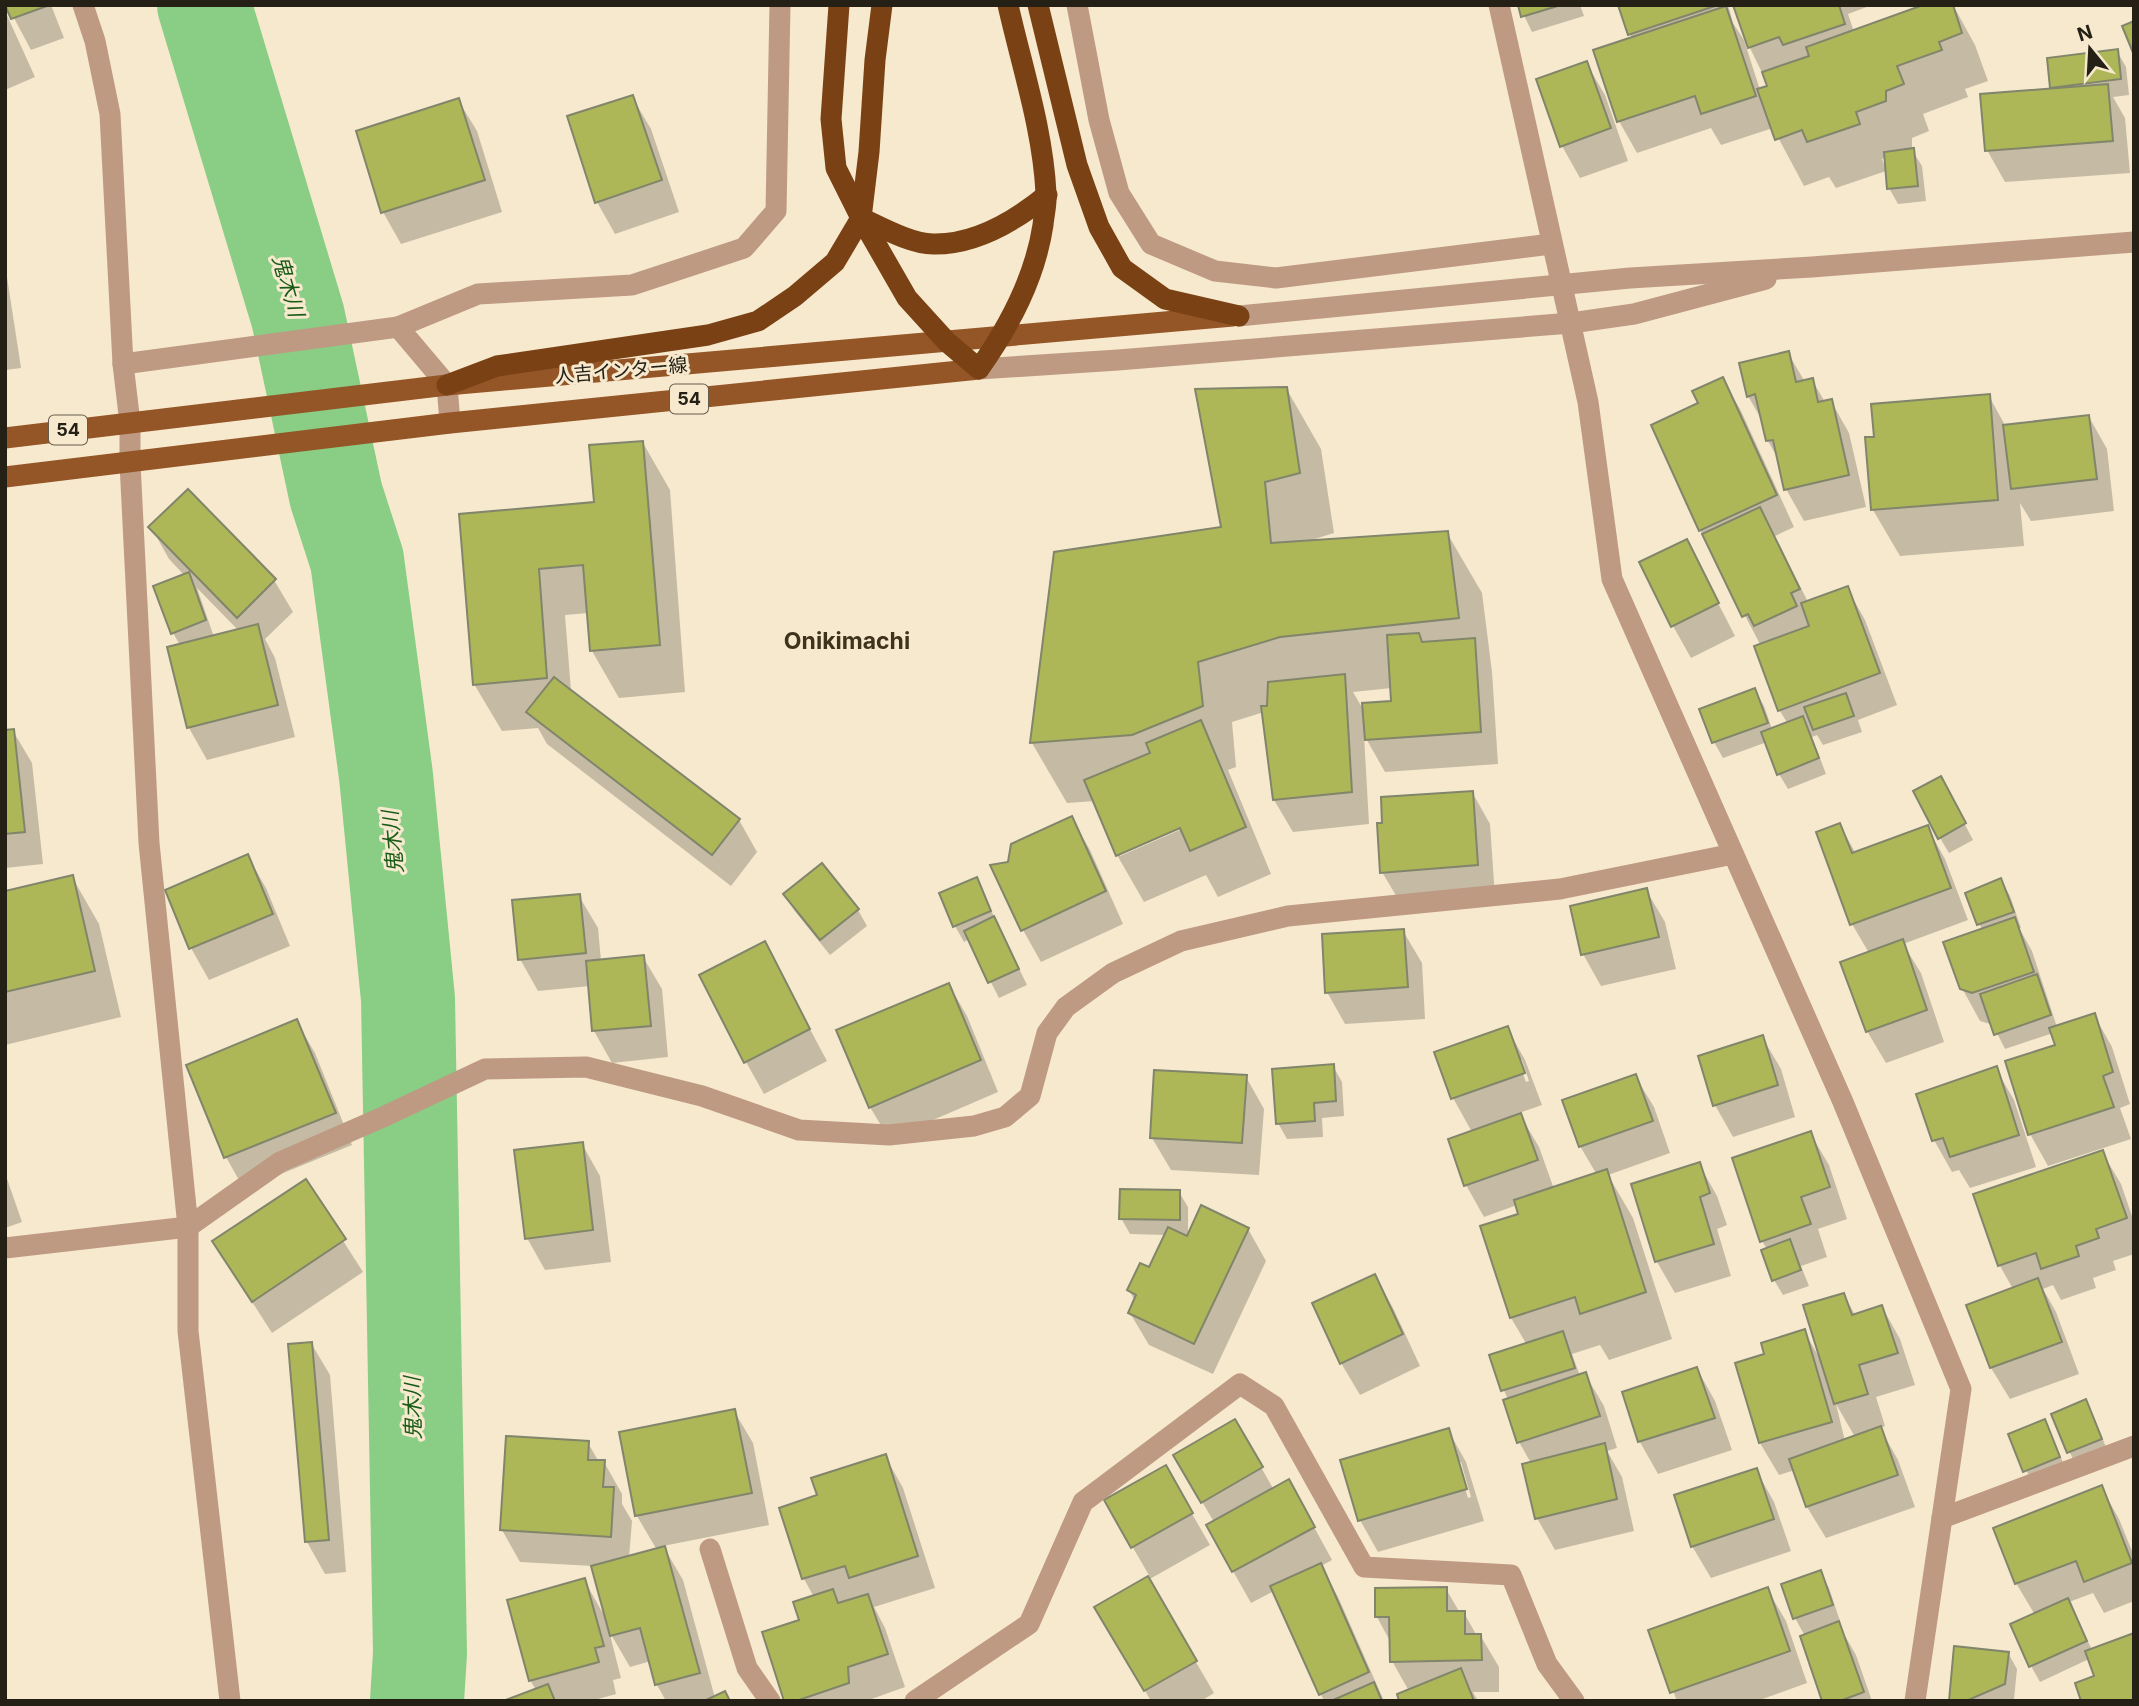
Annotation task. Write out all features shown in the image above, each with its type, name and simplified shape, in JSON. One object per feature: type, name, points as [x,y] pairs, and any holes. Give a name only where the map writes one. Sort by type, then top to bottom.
[{"type":"highway","points":[[839,5],[831,119],[836,168],[907,298],[947,342],[979,369],[1002,337],[1026,288],[1039,252],[1047,195],[1040,142],[1008,5]]},
{"type":"highway","points":[[447,385],[497,366],[708,335],[758,321],[795,296],[835,262],[861,218],[882,5]]},
{"type":"highway","points":[[1038,5],[1077,165],[1099,227],[1122,268],[1165,299],[1239,316]]},
{"type":"highway","points":[[861,218],[897,234],[932,244],[973,238],[1018,218],[1047,195]]},
{"type":"main road","name":"人吉インター線","points":[[5,438],[447,385],[1239,316]]},
{"type":"main road","name":"人吉インター線","points":[[5,477],[450,423],[979,369]]},
{"type":"street","points":[[83,5],[95,41],[110,114],[122,364],[130,423],[149,843],[188,1227],[188,1331],[230,1701]]},
{"type":"street","points":[[122,364],[398,327],[478,294],[632,285],[744,248],[776,211],[780,5]]},
{"type":"street","points":[[1077,5],[1100,120],[1119,192],[1151,244],[1215,271],[1276,278],[1551,244]]},
{"type":"street","points":[[1499,5],[1588,402],[1612,579],[1843,1102],[1961,1389],[1914,1701]]},
{"type":"street","points":[[1239,316],[1563,284],[2134,242]]},
{"type":"street","points":[[979,369],[1571,323],[1634,314],[1812,267]]},
{"type":"street","points":[[398,327],[447,385],[450,423]]},
{"type":"street","points":[[5,1248],[188,1227],[279,1162],[485,1069],[586,1067],[702,1096],[799,1130],[889,1135],[974,1126],[1005,1117],[1030,1096],[1047,1033],[1066,1007],[1113,973],[1181,941],[1288,916],[1560,889],[1733,854]]},
{"type":"street","points":[[915,1701],[1029,1624],[1083,1502],[1240,1384],[1274,1406],[1364,1567],[1511,1575],[1547,1664],[1574,1701]]},
{"type":"street","points":[[1942,1518],[2134,1446]]},
{"type":"street","points":[[710,1549],[747,1668],[770,1701]]},
{"type":"building","points":[[5,5],[47,5],[47,6],[11,19]]},
{"type":"building","points":[[1518,5],[1561,5],[1521,17]]},
{"type":"building","points":[[1618,5],[1718,5],[1628,35]]},
{"type":"building","points":[[1733,5],[1839,5],[1845,24],[1783,45],[1779,37],[1748,48]]},
{"type":"building","points":[[1923,5],[1953,5],[1962,33],[1939,42],[1942,50],[1897,66],[1904,84],[1886,91],[1886,101],[1856,112],[1860,124],[1807,142],[1802,130],[1775,140],[1757,89],[1767,86],[1762,72],[1809,56],[1806,47]]},
{"type":"building","points":[[1726,6],[1756,96],[1701,114],[1695,96],[1617,122],[1593,50]]},
{"type":"building","points":[[2134,21],[2134,55],[2122,26]]},
{"type":"building","points":[[2118,49],[2121,79],[2050,88],[2047,58]]},
{"type":"building","points":[[1587,61],[1611,128],[1560,147],[1536,79]]},
{"type":"building","points":[[2108,84],[2113,141],[1985,151],[1980,94]]},
{"type":"building","points":[[633,95],[662,180],[595,203],[567,116]]},
{"type":"building","points":[[459,98],[485,180],[381,213],[356,131]]},
{"type":"building","points":[[1914,148],[1918,186],[1887,189],[1884,152]]},
{"type":"building","points":[[1789,351],[1796,382],[1813,378],[1818,402],[1832,399],[1849,475],[1784,490],[1773,440],[1766,441],[1755,394],[1747,397],[1739,363]]},
{"type":"building","points":[[1723,377],[1777,495],[1699,531],[1651,425],[1698,403],[1692,391]]},
{"type":"building","points":[[1287,387],[1300,473],[1265,482],[1271,543],[1448,531],[1459,618],[1280,637],[1198,662],[1203,706],[1132,735],[1030,743],[1054,552],[1221,527],[1195,389]]},
{"type":"building","points":[[1990,394],[1998,500],[1871,510],[1865,437],[1874,437],[1871,404]]},
{"type":"building","points":[[2089,415],[2097,479],[2011,489],[2003,425]]},
{"type":"building","points":[[643,441],[660,645],[590,651],[583,565],[539,569],[547,678],[473,685],[459,514],[594,502],[589,445]]},
{"type":"building","points":[[188,489],[276,579],[237,618],[148,527]]},
{"type":"building","points":[[1760,507],[1800,589],[1791,593],[1797,606],[1754,626],[1748,614],[1742,617],[1702,534]]},
{"type":"building","points":[[1687,539],[1719,603],[1671,627],[1639,562]]},
{"type":"building","points":[[189,572],[206,620],[171,634],[153,586]]},
{"type":"building","points":[[1848,586],[1880,673],[1778,711],[1754,646],[1809,626],[1801,603]]},
{"type":"building","points":[[258,624],[278,705],[187,728],[167,647]]},
{"type":"building","points":[[1419,633],[1422,642],[1475,638],[1481,732],[1365,740],[1362,703],[1391,701],[1387,635]]},
{"type":"building","points":[[1345,674],[1352,792],[1273,800],[1261,706],[1267,706],[1268,682]]},
{"type":"building","points":[[554,677],[740,819],[712,855],[526,712]]},
{"type":"building","points":[[1755,688],[1768,723],[1712,743],[1699,709]]},
{"type":"building","points":[[1846,693],[1854,716],[1813,730],[1804,707]]},
{"type":"building","points":[[1803,716],[1819,758],[1777,775],[1761,732]]},
{"type":"building","points":[[1201,720],[1246,827],[1190,851],[1180,828],[1116,856],[1084,780],[1150,753],[1146,743]]},
{"type":"building","points":[[14,729],[25,832],[5,834],[5,730]]},
{"type":"building","points":[[1941,776],[1966,823],[1938,839],[1913,791]]},
{"type":"building","points":[[1473,791],[1478,865],[1380,873],[1377,823],[1382,823],[1381,797]]},
{"type":"building","points":[[1072,816],[1106,891],[1021,931],[990,865],[1008,862],[1011,844]]},
{"type":"building","points":[[1840,823],[1852,853],[1928,825],[1951,888],[1850,925],[1816,832]]},
{"type":"building","points":[[248,854],[273,914],[189,949],[165,890]]},
{"type":"building","points":[[822,863],[859,909],[820,940],[783,894]]},
{"type":"building","points":[[73,875],[95,971],[5,992],[5,891]]},
{"type":"building","points":[[977,877],[991,911],[953,927],[939,893]]},
{"type":"building","points":[[2001,878],[2014,912],[1977,925],[1965,893]]},
{"type":"building","points":[[1647,888],[1659,937],[1581,955],[1570,906]]},
{"type":"building","points":[[580,894],[586,953],[518,960],[512,900]]},
{"type":"building","points":[[994,916],[1019,969],[988,983],[964,931]]},
{"type":"building","points":[[2015,917],[2034,972],[1972,993],[1960,989],[1943,942]]},
{"type":"building","points":[[1404,929],[1408,987],[1325,993],[1322,934]]},
{"type":"building","points":[[1903,939],[1927,1010],[1866,1032],[1840,962]]},
{"type":"building","points":[[765,941],[810,1029],[744,1063],[699,975]]},
{"type":"building","points":[[644,955],[651,1026],[592,1031],[586,961]]},
{"type":"building","points":[[2037,974],[2051,1015],[1994,1035],[1980,994]]},
{"type":"building","points":[[949,983],[981,1060],[869,1108],[836,1030]]},
{"type":"building","points":[[2095,1013],[2113,1072],[2103,1076],[2114,1107],[2028,1135],[2005,1061],[2055,1045],[2049,1028]]},
{"type":"building","points":[[297,1019],[336,1113],[224,1158],[186,1065]]},
{"type":"building","points":[[1508,1026],[1525,1073],[1451,1099],[1434,1052]]},
{"type":"building","points":[[1763,1035],[1778,1085],[1713,1106],[1698,1056]]},
{"type":"building","points":[[1334,1064],[1336,1101],[1314,1103],[1315,1121],[1276,1124],[1272,1069]]},
{"type":"building","points":[[1997,1066],[2019,1135],[1950,1157],[1943,1138],[1932,1141],[1916,1094]]},
{"type":"building","points":[[1154,1070],[1247,1075],[1242,1143],[1150,1138]]},
{"type":"building","points":[[1636,1074],[1653,1121],[1579,1147],[1562,1100]]},
{"type":"building","points":[[1521,1113],[1538,1160],[1464,1186],[1448,1139]]},
{"type":"building","points":[[1811,1131],[1830,1187],[1801,1197],[1811,1224],[1760,1242],[1732,1158]]},
{"type":"building","points":[[583,1142],[593,1230],[525,1239],[514,1150]]},
{"type":"building","points":[[2103,1150],[2127,1218],[2096,1229],[2099,1238],[2076,1246],[2079,1256],[2041,1269],[2036,1253],[1998,1266],[1973,1194]]},
{"type":"building","points":[[1700,1162],[1710,1193],[1700,1197],[1714,1244],[1655,1262],[1631,1184]]},
{"type":"building","points":[[1607,1169],[1646,1292],[1580,1314],[1575,1297],[1510,1318],[1480,1226],[1518,1214],[1514,1200]]},
{"type":"building","points":[[306,1179],[346,1239],[252,1302],[212,1241]]},
{"type":"building","points":[[1120,1189],[1180,1190],[1180,1220],[1119,1219]]},
{"type":"building","points":[[1201,1205],[1249,1228],[1194,1344],[1128,1313],[1136,1295],[1127,1290],[1140,1263],[1149,1267],[1168,1227],[1187,1236]]},
{"type":"building","points":[[1790,1239],[1801,1270],[1772,1281],[1761,1250]]},
{"type":"building","points":[[1375,1274],[1403,1334],[1340,1364],[1312,1303]]},
{"type":"building","points":[[2038,1278],[2062,1342],[1990,1368],[1966,1305]]},
{"type":"building","points":[[1844,1293],[1852,1315],[1882,1305],[1898,1353],[1859,1365],[1868,1394],[1834,1404],[1803,1305]]},
{"type":"building","points":[[1805,1329],[1832,1422],[1759,1443],[1735,1363],[1764,1354],[1761,1343]]},
{"type":"building","points":[[1563,1331],[1575,1368],[1501,1391],[1489,1355]]},
{"type":"building","points":[[312,1342],[329,1540],[305,1542],[288,1344]]},
{"type":"building","points":[[1697,1367],[1715,1418],[1638,1442],[1622,1392]]},
{"type":"building","points":[[1586,1372],[1600,1416],[1517,1443],[1503,1400]]},
{"type":"building","points":[[2086,1399],[2102,1439],[2067,1453],[2051,1414]]},
{"type":"building","points":[[735,1409],[752,1493],[635,1516],[619,1432]]},
{"type":"building","points":[[1235,1419],[1263,1467],[1201,1503],[1173,1455]]},
{"type":"building","points":[[2045,1419],[2060,1457],[2023,1472],[2008,1434]]},
{"type":"building","points":[[1881,1426],[1898,1475],[1806,1507],[1789,1459]]},
{"type":"building","points":[[1449,1428],[1467,1489],[1358,1521],[1340,1460]]},
{"type":"building","points":[[506,1436],[589,1441],[588,1460],[605,1460],[603,1487],[614,1487],[611,1537],[500,1530]]},
{"type":"building","points":[[1605,1443],[1617,1499],[1535,1519],[1522,1464]]},
{"type":"building","points":[[886,1454],[918,1556],[849,1578],[845,1566],[802,1579],[779,1508],[817,1495],[811,1478]]},
{"type":"building","points":[[1166,1465],[1193,1513],[1131,1548],[1104,1500]]},
{"type":"building","points":[[1757,1468],[1774,1519],[1691,1547],[1674,1495]]},
{"type":"building","points":[[1289,1479],[1315,1527],[1232,1572],[1206,1525]]},
{"type":"building","points":[[2102,1485],[2132,1563],[2084,1582],[2076,1561],[2015,1584],[1993,1528]]},
{"type":"building","points":[[665,1546],[700,1673],[655,1685],[640,1628],[610,1636],[591,1566]]},
{"type":"building","points":[[1321,1563],[1369,1672],[1319,1695],[1270,1586]]},
{"type":"building","points":[[1821,1570],[1833,1605],[1793,1619],[1781,1584]]},
{"type":"building","points":[[1148,1576],[1197,1661],[1144,1691],[1094,1607]]},
{"type":"building","points":[[585,1578],[604,1646],[595,1648],[599,1662],[529,1681],[507,1600]]},
{"type":"building","points":[[1447,1587],[1447,1611],[1465,1611],[1465,1634],[1481,1634],[1482,1660],[1390,1662],[1389,1617],[1375,1617],[1375,1588]]},
{"type":"building","points":[[1768,1587],[1790,1651],[1670,1693],[1648,1630]]},
{"type":"building","points":[[833,1589],[838,1603],[868,1594],[888,1654],[848,1667],[849,1683],[796,1701],[784,1701],[762,1632],[799,1620],[793,1602]]},
{"type":"building","points":[[2068,1598],[2087,1641],[2029,1667],[2010,1624]]},
{"type":"building","points":[[1839,1621],[1864,1692],[1840,1701],[1822,1701],[1800,1636]]},
{"type":"building","points":[[2134,1633],[2134,1701],[2081,1701],[2075,1683],[2094,1676],[2085,1651]]},
{"type":"building","points":[[1954,1646],[2009,1652],[2005,1684],[1966,1701],[1949,1701]]},
{"type":"building","points":[[1461,1668],[1474,1701],[1399,1701],[1397,1694]]},
{"type":"building","points":[[1374,1682],[1382,1701],[1331,1701]]},
{"type":"building","points":[[548,1684],[555,1701],[503,1701]]},
{"type":"building","points":[[725,1691],[730,1701],[704,1701]]},
{"type":"waterway","name":"鬼木川","points":[[204,5],[298,317],[336,495],[357,560],[386,776],[408,999],[420,1653],[417,1701]]},
{"type":"district","name":"Onikimachi","points":[[847,641]]}]
